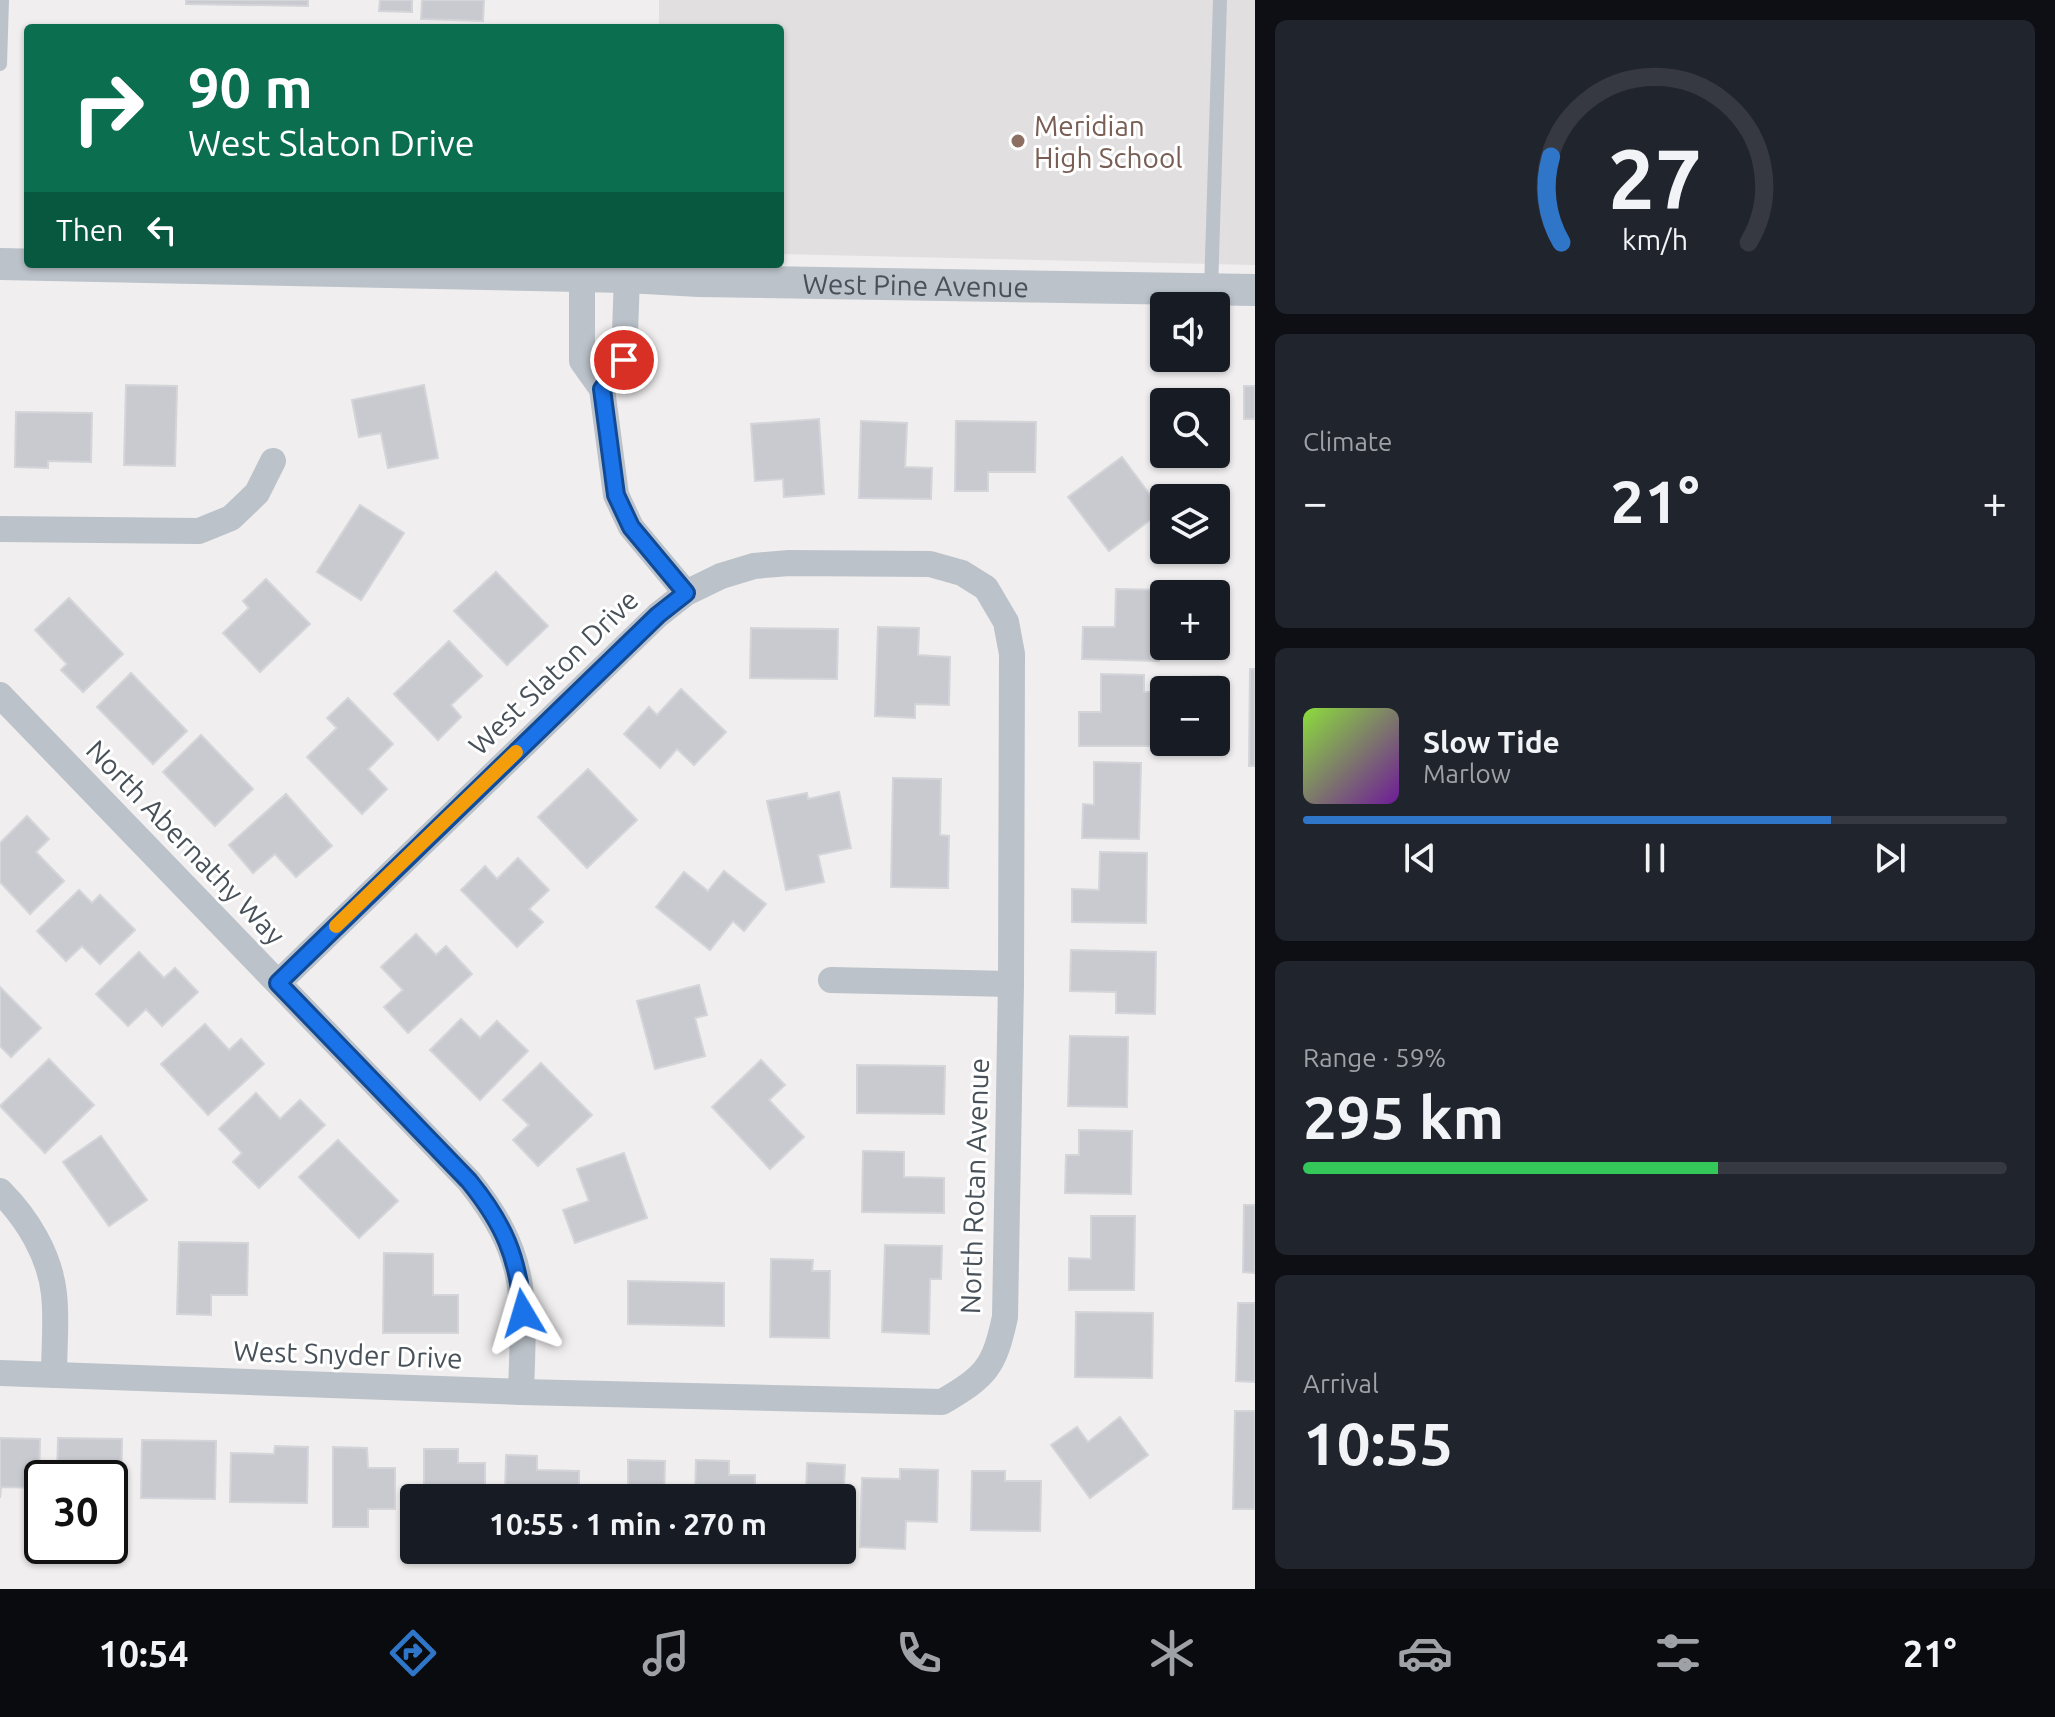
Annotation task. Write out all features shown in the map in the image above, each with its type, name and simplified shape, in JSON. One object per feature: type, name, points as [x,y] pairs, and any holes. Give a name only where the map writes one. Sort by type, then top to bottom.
[{"type":"street","name":"West Pine Avenue","points":[[0,264],[24,264]]},
{"type":"street","name":"West Pine Avenue","points":[[259,268],[715,281],[1255,290]]},
{"type":"street","points":[[582,277],[582,361],[602,389],[616,495],[631,527],[686,593]]},
{"type":"street","points":[[602,389],[624,360],[627,277]]},
{"type":"street","points":[[0,529],[199,531],[231,518],[257,493],[273,461]]},
{"type":"street","name":"West Slaton Drive","points":[[278,983],[658,615],[686,593],[721,576],[754,566],[789,563],[930,564],[962,573],[986,588]]},
{"type":"street","name":"North Rotan Avenue","points":[[975,1382],[997,1352],[1005,1317],[1011,984],[1012,654],[1006,622],[986,588]]},
{"type":"street","name":"North Abernathy Way","points":[[0,695],[469,1181],[492,1209],[509,1241],[520,1276],[523,1313],[521,1392]]},
{"type":"street","points":[[831,980],[1011,984]]},
{"type":"street","points":[[0,1191],[29,1226],[45,1259],[54,1293],[54,1375]]},
{"type":"street","name":"West Snyder Drive","points":[[0,1373],[521,1392],[942,1402],[975,1382]]},
{"type":"lane","points":[[0,64],[2,0]]},
{"type":"lane","points":[[1211,290],[1220,0]]},
{"type":"shaded area","name":"Meridian High School","points":[[659,0],[1255,0],[1255,265],[784,254],[784,24],[659,24]]},
{"type":"building","points":[[186,0],[308,0],[308,6],[186,4]]},
{"type":"building","points":[[380,0],[412,0],[412,12],[379,11]]},
{"type":"building","points":[[422,0],[484,0],[483,21],[421,19]]},
{"type":"building","points":[[126,385],[177,386],[175,466],[124,465]]},
{"type":"building","points":[[424,385],[438,458],[388,468],[381,433],[359,437],[352,400]]},
{"type":"building","points":[[1244,386],[1255,386],[1255,419],[1244,419]]},
{"type":"building","points":[[16,412],[92,413],[91,462],[48,461],[48,468],[15,467]]},
{"type":"building","points":[[819,419],[824,494],[784,497],[783,479],[755,481],[751,424]]},
{"type":"building","points":[[861,421],[907,423],[905,467],[932,468],[931,499],[859,498]]},
{"type":"building","points":[[956,421],[1036,422],[1035,472],[988,472],[988,491],[955,491]]},
{"type":"building","points":[[1122,457],[1150,495],[1150,520],[1109,551],[1068,497]]},
{"type":"building","points":[[360,505],[404,533],[361,600],[317,572]]},
{"type":"building","points":[[496,572],[548,626],[507,665],[454,611]]},
{"type":"building","points":[[266,579],[310,624],[260,672],[223,633],[249,608],[243,601]]},
{"type":"building","points":[[1116,589],[1150,590],[1150,660],[1159,661],[1082,659],[1083,627],[1115,627]]},
{"type":"building","points":[[69,598],[123,654],[83,692],[61,670],[67,664],[35,630]]},
{"type":"building","points":[[878,627],[919,628],[918,655],[950,657],[949,705],[915,704],[915,718],[875,716]]},
{"type":"building","points":[[751,628],[838,629],[837,679],[750,678]]},
{"type":"building","points":[[449,641],[482,676],[451,705],[461,717],[438,740],[394,694]]},
{"type":"building","points":[[1250,669],[1255,669],[1255,766],[1249,766]]},
{"type":"building","points":[[131,673],[187,731],[153,764],[97,707]]},
{"type":"building","points":[[1101,674],[1144,675],[1144,692],[1150,692],[1150,746],[1079,746],[1079,712],[1101,712]]},
{"type":"building","points":[[681,689],[726,732],[694,765],[677,749],[660,768],[624,734],[649,707],[657,715]]},
{"type":"building","points":[[348,698],[393,744],[368,769],[387,789],[362,814],[307,757],[337,728],[327,718]]},
{"type":"building","points":[[201,735],[253,789],[215,826],[163,772]]},
{"type":"building","points":[[1094,762],[1141,763],[1139,839],[1082,838],[1083,804],[1094,805]]},
{"type":"building","points":[[588,769],[637,820],[587,868],[538,817]]},
{"type":"building","points":[[893,778],[941,779],[940,835],[949,836],[948,888],[891,887]]},
{"type":"building","points":[[839,792],[851,848],[818,855],[824,882],[786,890],[767,801],[807,793],[808,799]]},
{"type":"building","points":[[286,794],[332,846],[296,877],[275,854],[253,873],[229,845]]},
{"type":"building","points":[[27,816],[49,839],[36,852],[64,881],[30,914],[0,882],[0,843]]},
{"type":"building","points":[[1100,852],[1147,853],[1146,923],[1072,922],[1072,889],[1099,890]]},
{"type":"building","points":[[518,858],[549,890],[529,909],[543,922],[517,947],[461,890],[485,866],[497,879]]},
{"type":"building","points":[[724,871],[766,904],[744,931],[733,921],[710,950],[656,907],[684,872],[708,891]]},
{"type":"building","points":[[79,890],[92,903],[100,895],[135,930],[100,964],[82,946],[66,961],[37,931]]},
{"type":"building","points":[[416,934],[436,955],[446,946],[472,974],[408,1033],[384,1007],[403,990],[381,967]]},
{"type":"building","points":[[1071,950],[1156,952],[1155,1014],[1116,1013],[1116,992],[1070,991]]},
{"type":"building","points":[[139,952],[164,978],[175,968],[198,992],[162,1026],[146,1009],[128,1026],[96,994]]},
{"type":"building","points":[[699,985],[707,1015],[695,1018],[705,1056],[655,1069],[637,1001]]},
{"type":"building","points":[[0,987],[41,1028],[11,1057],[0,1046]]},
{"type":"building","points":[[461,1019],[480,1038],[497,1021],[528,1051],[480,1100],[430,1050]]},
{"type":"building","points":[[205,1024],[229,1050],[241,1039],[264,1064],[208,1115],[161,1064]]},
{"type":"building","points":[[1070,1036],[1128,1037],[1127,1107],[1068,1106]]},
{"type":"building","points":[[49,1059],[94,1105],[45,1153],[0,1106]]},
{"type":"building","points":[[761,1060],[785,1085],[769,1100],[804,1137],[770,1169],[712,1107]]},
{"type":"building","points":[[541,1063],[592,1115],[538,1166],[513,1140],[529,1125],[503,1100]]},
{"type":"building","points":[[857,1065],[945,1066],[944,1114],[857,1113]]},
{"type":"building","points":[[256,1093],[280,1119],[300,1100],[325,1125],[259,1188],[233,1162],[242,1153],[219,1129]]},
{"type":"building","points":[[1079,1130],[1132,1131],[1131,1194],[1065,1193],[1066,1155],[1079,1155]]},
{"type":"building","points":[[101,1136],[147,1200],[109,1226],[63,1162]]},
{"type":"building","points":[[338,1140],[398,1201],[359,1238],[299,1177]]},
{"type":"building","points":[[863,1151],[904,1152],[904,1177],[944,1178],[944,1213],[862,1212]]},
{"type":"building","points":[[624,1153],[647,1218],[575,1243],[563,1210],[589,1201],[577,1169]]},
{"type":"building","points":[[1244,1205],[1255,1205],[1255,1273],[1243,1272]]},
{"type":"building","points":[[1091,1216],[1135,1216],[1134,1290],[1069,1290],[1069,1258],[1091,1259]]},
{"type":"building","points":[[179,1242],[248,1243],[247,1295],[211,1295],[211,1315],[177,1314]]},
{"type":"building","points":[[885,1245],[942,1246],[941,1279],[930,1279],[929,1334],[882,1332]]},
{"type":"building","points":[[384,1253],[433,1254],[433,1295],[458,1295],[458,1333],[383,1333]]},
{"type":"building","points":[[771,1259],[813,1260],[812,1271],[830,1271],[829,1338],[770,1337]]},
{"type":"building","points":[[628,1281],[724,1283],[724,1326],[628,1324]]},
{"type":"building","points":[[1238,1303],[1255,1303],[1255,1382],[1236,1381]]},
{"type":"building","points":[[1076,1312],[1153,1313],[1152,1378],[1075,1377]]},
{"type":"building","points":[[1235,1411],[1255,1411],[1255,1509],[1233,1509]]},
{"type":"building","points":[[1120,1417],[1148,1455],[1090,1498],[1051,1445],[1077,1427],[1088,1442]]},
{"type":"building","points":[[0,1438],[40,1439],[40,1460],[24,1460],[24,1488],[1,1487],[0,1498]]},
{"type":"building","points":[[58,1438],[122,1439],[122,1460],[57,1460]]},
{"type":"building","points":[[142,1440],[216,1441],[215,1499],[141,1498]]},
{"type":"building","points":[[275,1446],[308,1447],[307,1503],[230,1502],[231,1453],[274,1454]]},
{"type":"building","points":[[333,1447],[367,1448],[368,1468],[395,1468],[395,1509],[368,1509],[368,1527],[333,1527]]},
{"type":"building","points":[[424,1449],[458,1449],[458,1463],[485,1463],[485,1484],[424,1484]]},
{"type":"building","points":[[506,1455],[537,1456],[537,1470],[579,1471],[579,1484],[505,1484]]},
{"type":"building","points":[[628,1460],[665,1461],[664,1484],[628,1484]]},
{"type":"building","points":[[696,1460],[729,1461],[729,1475],[755,1475],[755,1484],[695,1484]]},
{"type":"building","points":[[807,1463],[845,1465],[844,1484],[806,1484]]},
{"type":"building","points":[[900,1469],[938,1470],[937,1522],[906,1521],[905,1549],[860,1547],[862,1478],[900,1479]]},
{"type":"building","points":[[972,1471],[1005,1471],[1005,1481],[1041,1481],[1040,1531],[971,1530]]},
{"type":"slow traffic","points":[[336,926],[516,752]]},
{"type":"place","name":"Meridian High School","points":[[1018,141]]},
{"type":"route","points":[[523,1313],[520,1276],[509,1241],[492,1209],[469,1181],[278,983],[658,615],[686,593],[631,527],[616,495],[602,389],[624,360]]}]
